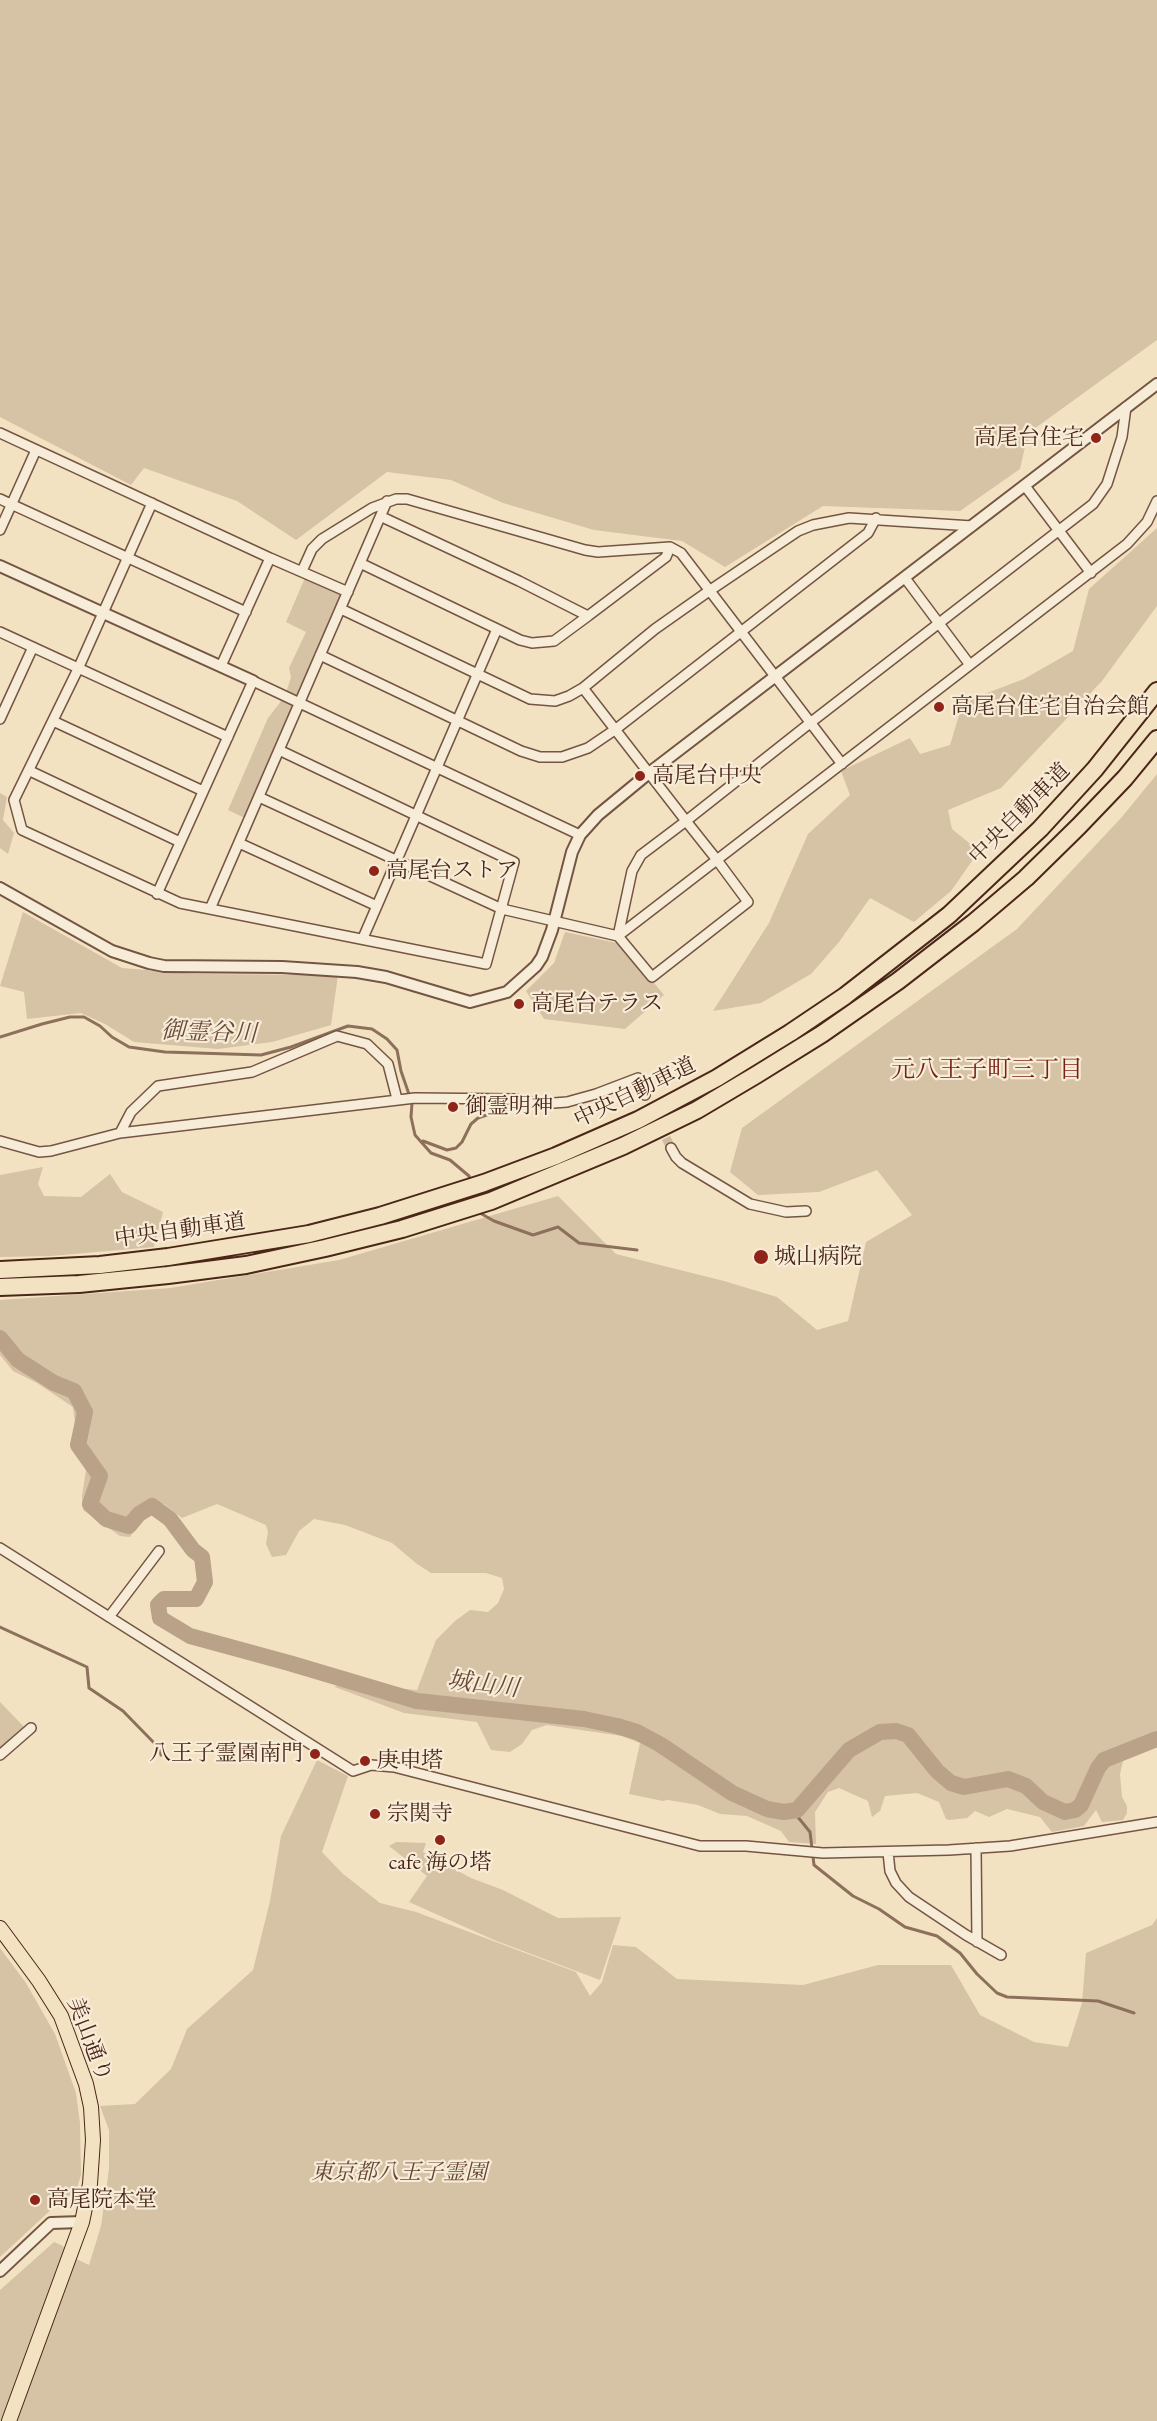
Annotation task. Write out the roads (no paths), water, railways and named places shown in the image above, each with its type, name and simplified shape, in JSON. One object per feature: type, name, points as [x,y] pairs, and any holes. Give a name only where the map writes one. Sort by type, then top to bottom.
[{"type":"highway","name":"中央自動車道","points":[[0,1270],[100,1265],[240,1247],[370,1219],[484,1183],[556,1156],[638,1120],[717,1077],[790,1033],[845,996],[949,915],[1010,859],[1095,770],[1157,691]]},
{"type":"highway","name":"中央自動車道","points":[[0,1287],[79,1284],[246,1265],[336,1246],[491,1201],[584,1163],[697,1110],[822,1034],[898,981],[973,923],[1026,878],[1087,818],[1157,739]]},
{"type":"main road","name":"美山通り","points":[[0,1928],[39,1981],[61,2016],[86,2084],[91,2107],[93,2140],[90,2184],[82,2222],[9,2421]]},
{"type":"street","points":[[0,888],[112,951],[149,963],[164,966],[282,967],[357,972],[386,977],[470,1002],[507,992],[521,981],[542,957],[554,922],[567,867],[580,835],[598,815],[649,773],[1157,384]]},
{"type":"street","points":[[618,936],[632,871],[641,855],[1086,511],[1103,491],[1122,437],[1126,407]]},
{"type":"street","points":[[0,433],[348,592]]},
{"type":"street","points":[[0,530],[36,450]]},
{"type":"street","points":[[1025,486],[1090,573]]},
{"type":"street","points":[[0,499],[246,612]]},
{"type":"street","points":[[302,571],[312,549],[322,539],[372,508],[387,501],[407,499],[585,550],[598,552],[670,547],[681,553],[842,764]]},
{"type":"street","points":[[210,909],[387,501]]},
{"type":"street","points":[[618,936],[1127,544],[1147,522],[1157,501]]},
{"type":"street","points":[[152,503],[104,613],[30,771],[10,798],[22,830],[180,903],[486,964],[514,862],[279,750]]},
{"type":"street","points":[[382,517],[588,616]]},
{"type":"street","points":[[341,609],[530,699],[544,702],[569,696],[583,688],[655,629],[798,531],[813,525],[849,518],[972,526]]},
{"type":"street","points":[[321,655],[521,751],[551,758],[562,758],[588,748],[616,729],[868,533],[876,518]]},
{"type":"street","points":[[360,563],[520,640],[546,644],[562,636],[666,557],[670,547]]},
{"type":"street","points":[[221,666],[270,558]]},
{"type":"street","points":[[0,566],[221,666],[580,835]]},
{"type":"street","points":[[905,578],[970,665]]},
{"type":"street","points":[[363,938],[497,629]]},
{"type":"street","points":[[0,632],[228,737]]},
{"type":"street","points":[[0,719],[33,647]]},
{"type":"street","points":[[157,894],[253,681]]},
{"type":"street","points":[[259,797],[502,909],[618,936],[652,977],[748,902],[583,688]]},
{"type":"street","points":[[53,721],[203,791]]},
{"type":"street","points":[[30,771],[180,842]]},
{"type":"street","points":[[239,843],[377,906]]},
{"type":"street","points":[[120,1133],[131,1112],[158,1086],[252,1072],[336,1036],[367,1044],[388,1064],[406,1098]]},
{"type":"street","points":[[0,1141],[39,1152],[51,1151],[120,1133],[406,1098],[510,1099],[540,1104],[567,1102],[638,1078],[645,1095]]},
{"type":"street","points":[[671,1148],[682,1163],[750,1204],[786,1212],[806,1211]]},
{"type":"street","points":[[0,1548],[353,1771],[371,1765],[394,1767],[687,1844],[746,1846],[823,1853],[1010,1846],[1157,1821]]},
{"type":"street","points":[[109,1617],[159,1551]]},
{"type":"street","points":[[0,1755],[31,1728]]},
{"type":"street","points":[[976,1848],[977,1942]]},
{"type":"street","points":[[888,1852],[893,1877],[909,1898],[1001,1955]]},
{"type":"street","points":[[0,2271],[51,2223],[82,2222]]},
{"type":"waterway","name":"御霊谷川","points":[[0,1037],[70,1017],[84,1017],[129,1047],[165,1052],[261,1055],[291,1047],[348,1026],[372,1029],[387,1039],[397,1050],[401,1071],[412,1103],[411,1117],[415,1135],[431,1153],[450,1160],[469,1176],[471,1183]]},
{"type":"waterway","name":"御霊谷川","points":[[423,1141],[447,1150],[456,1148],[462,1142],[471,1124],[478,1118],[498,1111],[508,1102]]},
{"type":"waterway","name":"御霊谷川","points":[[479,1209],[480,1213],[494,1221],[533,1235],[558,1227],[579,1243],[637,1250]]},
{"type":"waterway","name":"城山川","points":[[0,1338],[18,1360],[54,1383],[74,1391],[85,1412],[78,1445],[100,1476],[90,1504],[106,1519],[129,1526],[139,1514],[152,1506],[170,1519],[193,1550],[202,1557],[205,1582],[196,1599],[164,1599],[158,1605],[160,1618],[190,1636],[417,1701],[584,1719],[617,1726],[637,1732],[661,1745],[732,1793],[767,1809],[784,1812],[797,1810],[849,1750],[880,1732],[896,1731],[908,1735],[937,1771],[951,1783],[964,1787],[1008,1779],[1026,1786],[1043,1802],[1065,1812],[1075,1810],[1081,1805],[1104,1760],[1157,1739]]},
{"type":"waterway","points":[[0,1627],[87,1667],[89,1688],[123,1711],[160,1749],[161,1755]]},
{"type":"waterway","points":[[793,1811],[810,1832],[814,1865],[853,1896],[879,1909],[905,1927],[937,1936],[960,1953],[997,1993],[1007,1997],[1098,2001],[1134,2013]]},
{"type":"tunnel","points":[[660,1126],[671,1148]]},
{"type":"place","name":"高尾台住宅","points":[[1096,438]]},
{"type":"place","name":"高尾台住宅自治会館","points":[[939,707]]},
{"type":"place","name":"高尾台中央","points":[[640,776]]},
{"type":"place","name":"高尾台ストア","points":[[374,871]]},
{"type":"place","name":"高尾台テラス","points":[[519,1004]]},
{"type":"place","name":"御霊明神","points":[[453,1107]]},
{"type":"place","name":"城山病院","points":[[761,1257]]},
{"type":"place","name":"八王子霊園南門","points":[[315,1754]]},
{"type":"place","name":"庚申塔","points":[[365,1761]]},
{"type":"place","name":"宗関寺","points":[[375,1814]]},
{"type":"place","name":"cafe 海の塔","points":[[440,1840]]},
{"type":"place","name":"高尾院本堂","points":[[35,2200]]},
{"type":"district","name":"元八王子町三丁目","points":[[987,1070]]},
{"type":"park label","name":"東京都八王子霊園","points":[[399,2173]]}]
